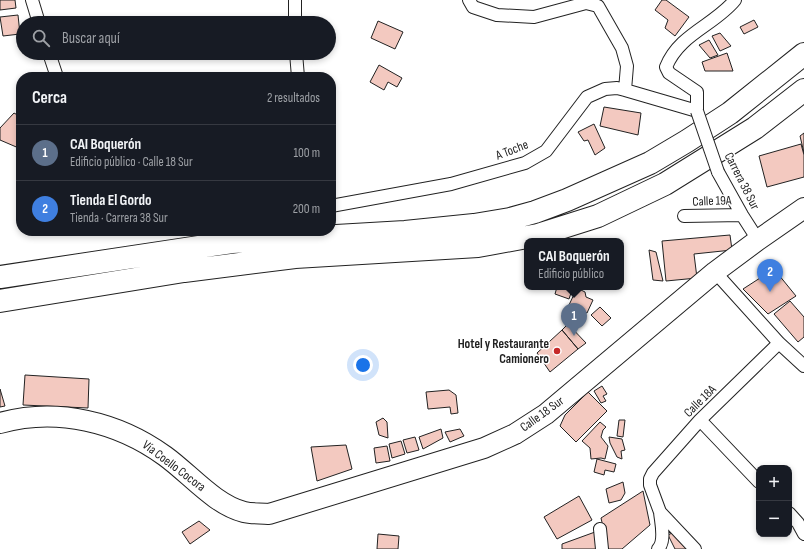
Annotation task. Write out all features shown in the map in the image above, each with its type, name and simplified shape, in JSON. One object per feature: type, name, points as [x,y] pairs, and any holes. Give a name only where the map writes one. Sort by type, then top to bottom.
[{"type":"highway","points":[[336,236],[405,232],[474,225],[510,219],[567,200],[650,163],[687,141],[730,112],[804,54]]},
{"type":"highway","points":[[0,301],[184,271],[287,258],[478,246],[538,234],[598,216],[665,184],[755,128],[804,90]]},
{"type":"highway","points":[[0,277],[232,242],[336,236]]},
{"type":"main road","name":"Calle 18 Sur","points":[[229,507],[245,512],[269,514],[484,448],[515,434],[546,414],[715,272],[804,208]]},
{"type":"main road","name":"Vía Coello Cocora","points":[[0,423],[10,420],[54,416],[80,419],[111,428],[139,439],[165,456],[229,507]]},
{"type":"street","points":[[32,0],[37,16]]},
{"type":"street","points":[[295,0],[295,16]]},
{"type":"street","points":[[469,0],[473,7],[497,15],[505,16],[534,17],[586,3],[598,6],[622,48],[628,66],[625,90]]},
{"type":"street","name":"Carrera 38 Sur","points":[[735,0],[727,10],[683,42],[666,67],[668,73],[697,92],[697,111],[718,172],[758,240]]},
{"type":"street","points":[[51,60],[55,72]]},
{"type":"street","points":[[297,60],[298,72]]},
{"type":"street","name":"A Toche","points":[[336,205],[451,184],[525,163],[546,151],[588,98],[605,89],[617,88],[697,111]]},
{"type":"street","name":"Calle 19A","points":[[684,216],[742,214]]},
{"type":"street","points":[[715,272],[779,343],[804,366]]},
{"type":"street","name":"Calle 18A","points":[[660,512],[650,485],[650,479],[653,473],[700,420],[779,343]]},
{"type":"street","points":[[700,420],[756,479]]},
{"type":"street","points":[[658,549],[661,546],[662,540],[660,512]]},
{"type":"street","points":[[660,512],[696,549]]},
{"type":"street","points":[[792,516],[798,523],[804,534]]},
{"type":"street","points":[[600,529],[602,549]]},
{"type":"building","points":[[0,0],[15,0],[16,8],[0,10]]},
{"type":"building","points":[[662,0],[666,0],[689,17],[675,36],[665,28],[668,20],[655,10]]},
{"type":"building","points":[[18,15],[16,16],[16,34],[3,36],[0,17]]},
{"type":"building","points":[[754,20],[758,27],[744,34],[740,27]]},
{"type":"building","points":[[378,21],[403,32],[395,49],[371,38]]},
{"type":"building","points":[[720,33],[731,46],[720,51],[712,36]]},
{"type":"building","points":[[709,40],[718,55],[710,58],[699,45]]},
{"type":"building","points":[[727,53],[733,71],[705,71],[702,62]]},
{"type":"building","points":[[379,65],[402,78],[397,87],[388,82],[384,90],[370,82]]},
{"type":"building","points":[[604,107],[641,113],[638,135],[600,126]]},
{"type":"building","points":[[14,113],[16,114],[16,147],[0,140],[0,128]]},
{"type":"building","points":[[594,124],[605,148],[595,155],[588,140],[584,141],[578,132]]},
{"type":"building","points":[[804,133],[804,153],[800,136]]},
{"type":"building","points":[[801,144],[804,155],[804,177],[767,187],[759,156]]},
{"type":"building","points":[[730,235],[732,250],[694,254],[697,278],[666,281],[662,241]]},
{"type":"building","points":[[649,250],[656,252],[663,281],[653,280]]},
{"type":"building","points":[[774,269],[796,296],[768,314],[743,289]]},
{"type":"building","points":[[556,290],[572,290],[569,299],[555,294]]},
{"type":"building","points":[[576,290],[585,292],[586,297],[593,300],[587,313],[569,305]]},
{"type":"building","points":[[790,301],[804,317],[804,337],[798,342],[774,314]]},
{"type":"building","points":[[600,307],[611,318],[602,326],[591,315]]},
{"type":"building","points":[[568,324],[586,343],[578,349],[562,330]]},
{"type":"building","name":"Hotel y Restaurante Camionero","points":[[562,330],[578,349],[550,372],[537,353]]},
{"type":"building","points":[[25,375],[89,379],[88,408],[23,405]]},
{"type":"building","points":[[602,386],[607,394],[603,396],[606,401],[601,403],[594,391]]},
{"type":"building","points":[[0,389],[5,406],[0,407]]},
{"type":"building","points":[[449,390],[456,395],[458,413],[451,414],[450,407],[428,409],[426,392]]},
{"type":"building","points":[[588,392],[607,411],[576,442],[560,426],[565,415]]},
{"type":"building","points":[[383,418],[387,422],[388,438],[379,435],[376,422]]},
{"type":"building","points":[[619,420],[625,420],[623,437],[617,436]]},
{"type":"building","points":[[600,422],[606,427],[603,430],[601,437],[608,446],[605,459],[591,459],[590,448],[582,441]]},
{"type":"building","points":[[441,429],[443,438],[423,449],[419,437]]},
{"type":"building","points":[[460,429],[464,436],[450,442],[445,432]]},
{"type":"building","points":[[415,437],[419,450],[407,453],[403,440]]},
{"type":"building","points":[[609,437],[622,439],[625,450],[621,451],[622,459],[617,457],[610,443]]},
{"type":"building","points":[[401,441],[405,454],[392,458],[389,444]]},
{"type":"building","points":[[346,445],[352,469],[317,481],[311,447]]},
{"type":"building","points":[[387,446],[390,461],[376,463],[374,448]]},
{"type":"building","points":[[597,459],[616,464],[614,472],[605,470],[604,475],[594,472]]},
{"type":"building","points":[[623,482],[625,493],[621,500],[609,503],[606,489]]},
{"type":"building","points":[[643,491],[650,525],[622,549],[608,549],[601,518]]},
{"type":"building","points":[[579,496],[592,520],[557,539],[544,517]]},
{"type":"building","points":[[199,521],[210,530],[190,544],[182,532]]},
{"type":"building","points":[[595,532],[597,549],[562,549],[562,544]]},
{"type":"building","points":[[672,533],[689,549],[675,549],[668,535]]},
{"type":"building","points":[[378,534],[399,536],[398,549],[377,549]]},
{"type":"place","name":"Tienda El Gordo","points":[[770,292]]},
{"type":"place","name":"CAI Boquerón","points":[[574,336]]},
{"type":"place","name":"Hotel y Restaurante Camionero","points":[[557,351]]}]
